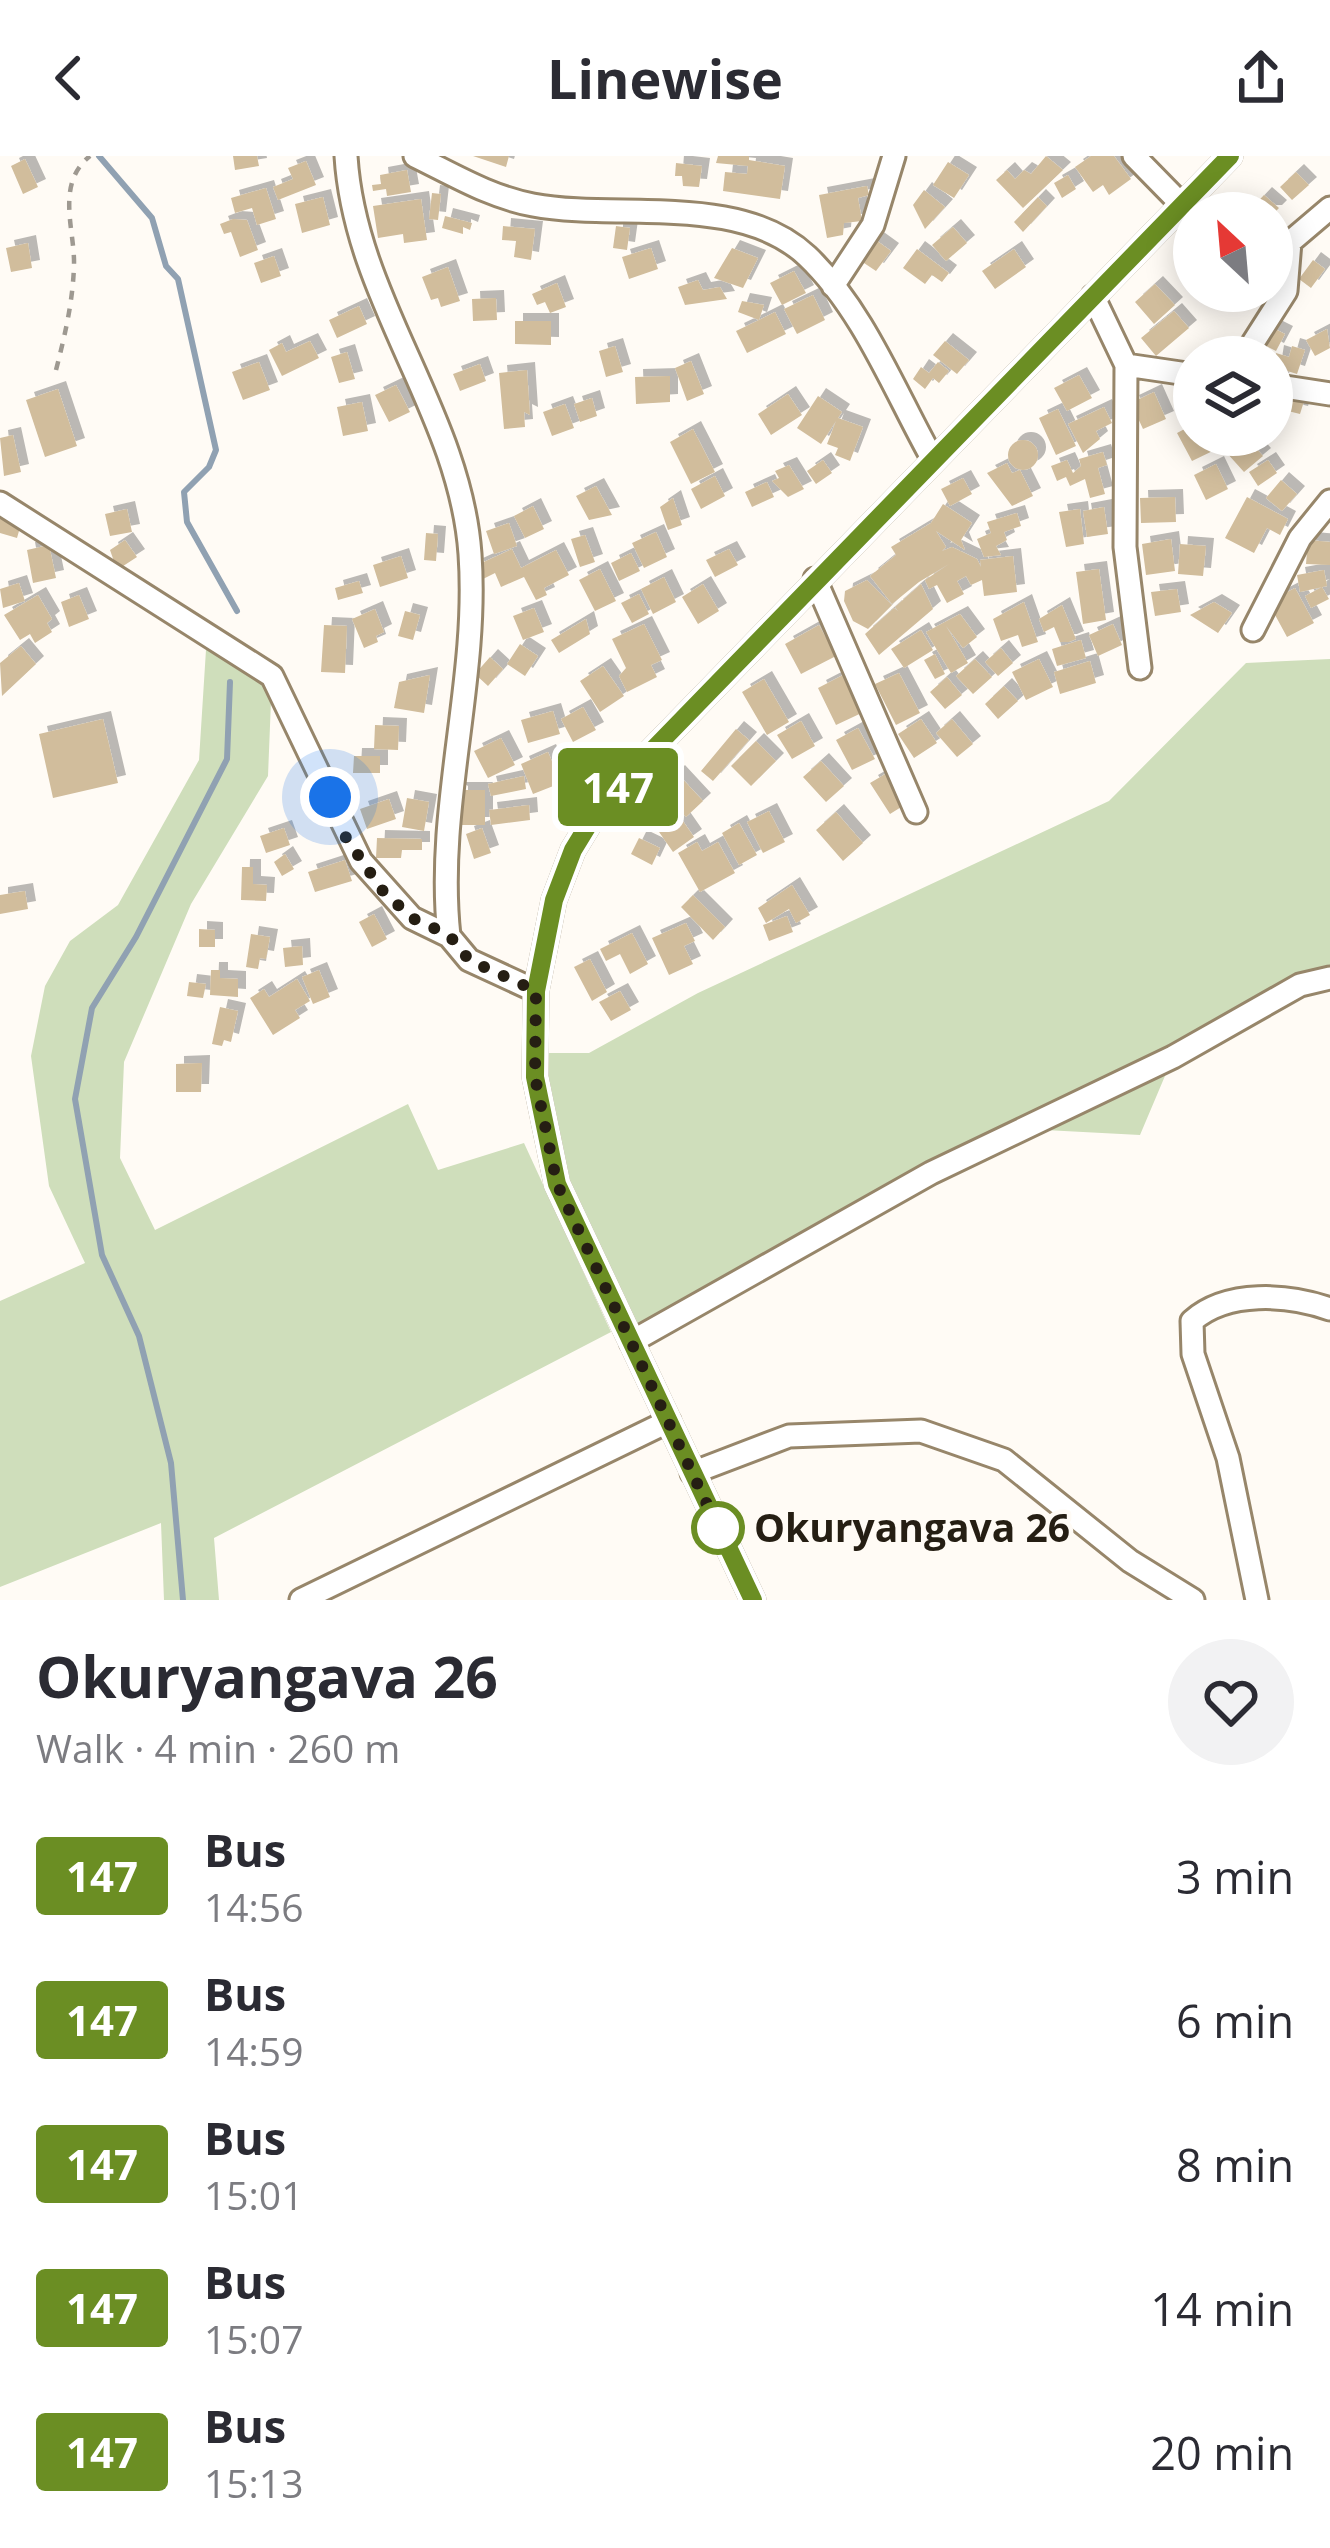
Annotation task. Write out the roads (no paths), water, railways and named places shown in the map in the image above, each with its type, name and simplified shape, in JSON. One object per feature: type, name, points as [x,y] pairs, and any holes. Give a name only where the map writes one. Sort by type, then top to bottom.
[{"type":"street","points":[[346,156],[354,229],[432,411],[460,493],[470,553],[468,644],[449,842],[449,935]]},
{"type":"street","points":[[415,156],[485,192],[538,206],[707,218],[763,229],[796,246],[833,286],[932,458]]},
{"type":"street","points":[[833,286],[873,224],[894,156]]},
{"type":"street","points":[[1134,156],[1173,196]]},
{"type":"street","points":[[1195,192],[1230,156]]},
{"type":"street","points":[[1258,336],[1283,298],[1290,242],[1330,208]]},
{"type":"street","points":[[753,1600],[631,1342],[548,1151],[535,1077],[536,991],[554,900],[573,850],[598,809],[815,579],[1173,214]]},
{"type":"street","points":[[1093,296],[1126,365],[1125,547],[1141,668]]},
{"type":"street","points":[[1126,365],[1173,372]]},
{"type":"street","points":[[1293,388],[1330,394]]},
{"type":"street","points":[[1253,630],[1300,538],[1330,501]]},
{"type":"street","points":[[0,503],[272,676],[361,862],[412,918],[449,935],[469,960],[536,991]]},
{"type":"street","points":[[815,579],[916,812]]},
{"type":"street","points":[[631,1342],[931,1173],[1173,1057],[1300,986],[1330,978]]},
{"type":"street","points":[[1257,1600],[1228,1458],[1193,1354],[1192,1321],[1232,1302],[1271,1298],[1330,1309]]},
{"type":"street","points":[[301,1600],[668,1421]]},
{"type":"street","points":[[692,1473],[789,1436],[922,1431],[1004,1460],[1130,1561],[1192,1600]]},
{"type":"waterway","points":[[99,156],[152,218],[166,266],[178,279],[216,450],[209,467],[184,492],[187,522],[237,611]]},
{"type":"waterway","points":[[183,1600],[171,1463],[139,1336],[102,1255],[75,1099],[92,1008],[136,937],[227,759],[230,682]]},
{"type":"place","name":"Okuryangava 26","points":[[718,1528]]}]
